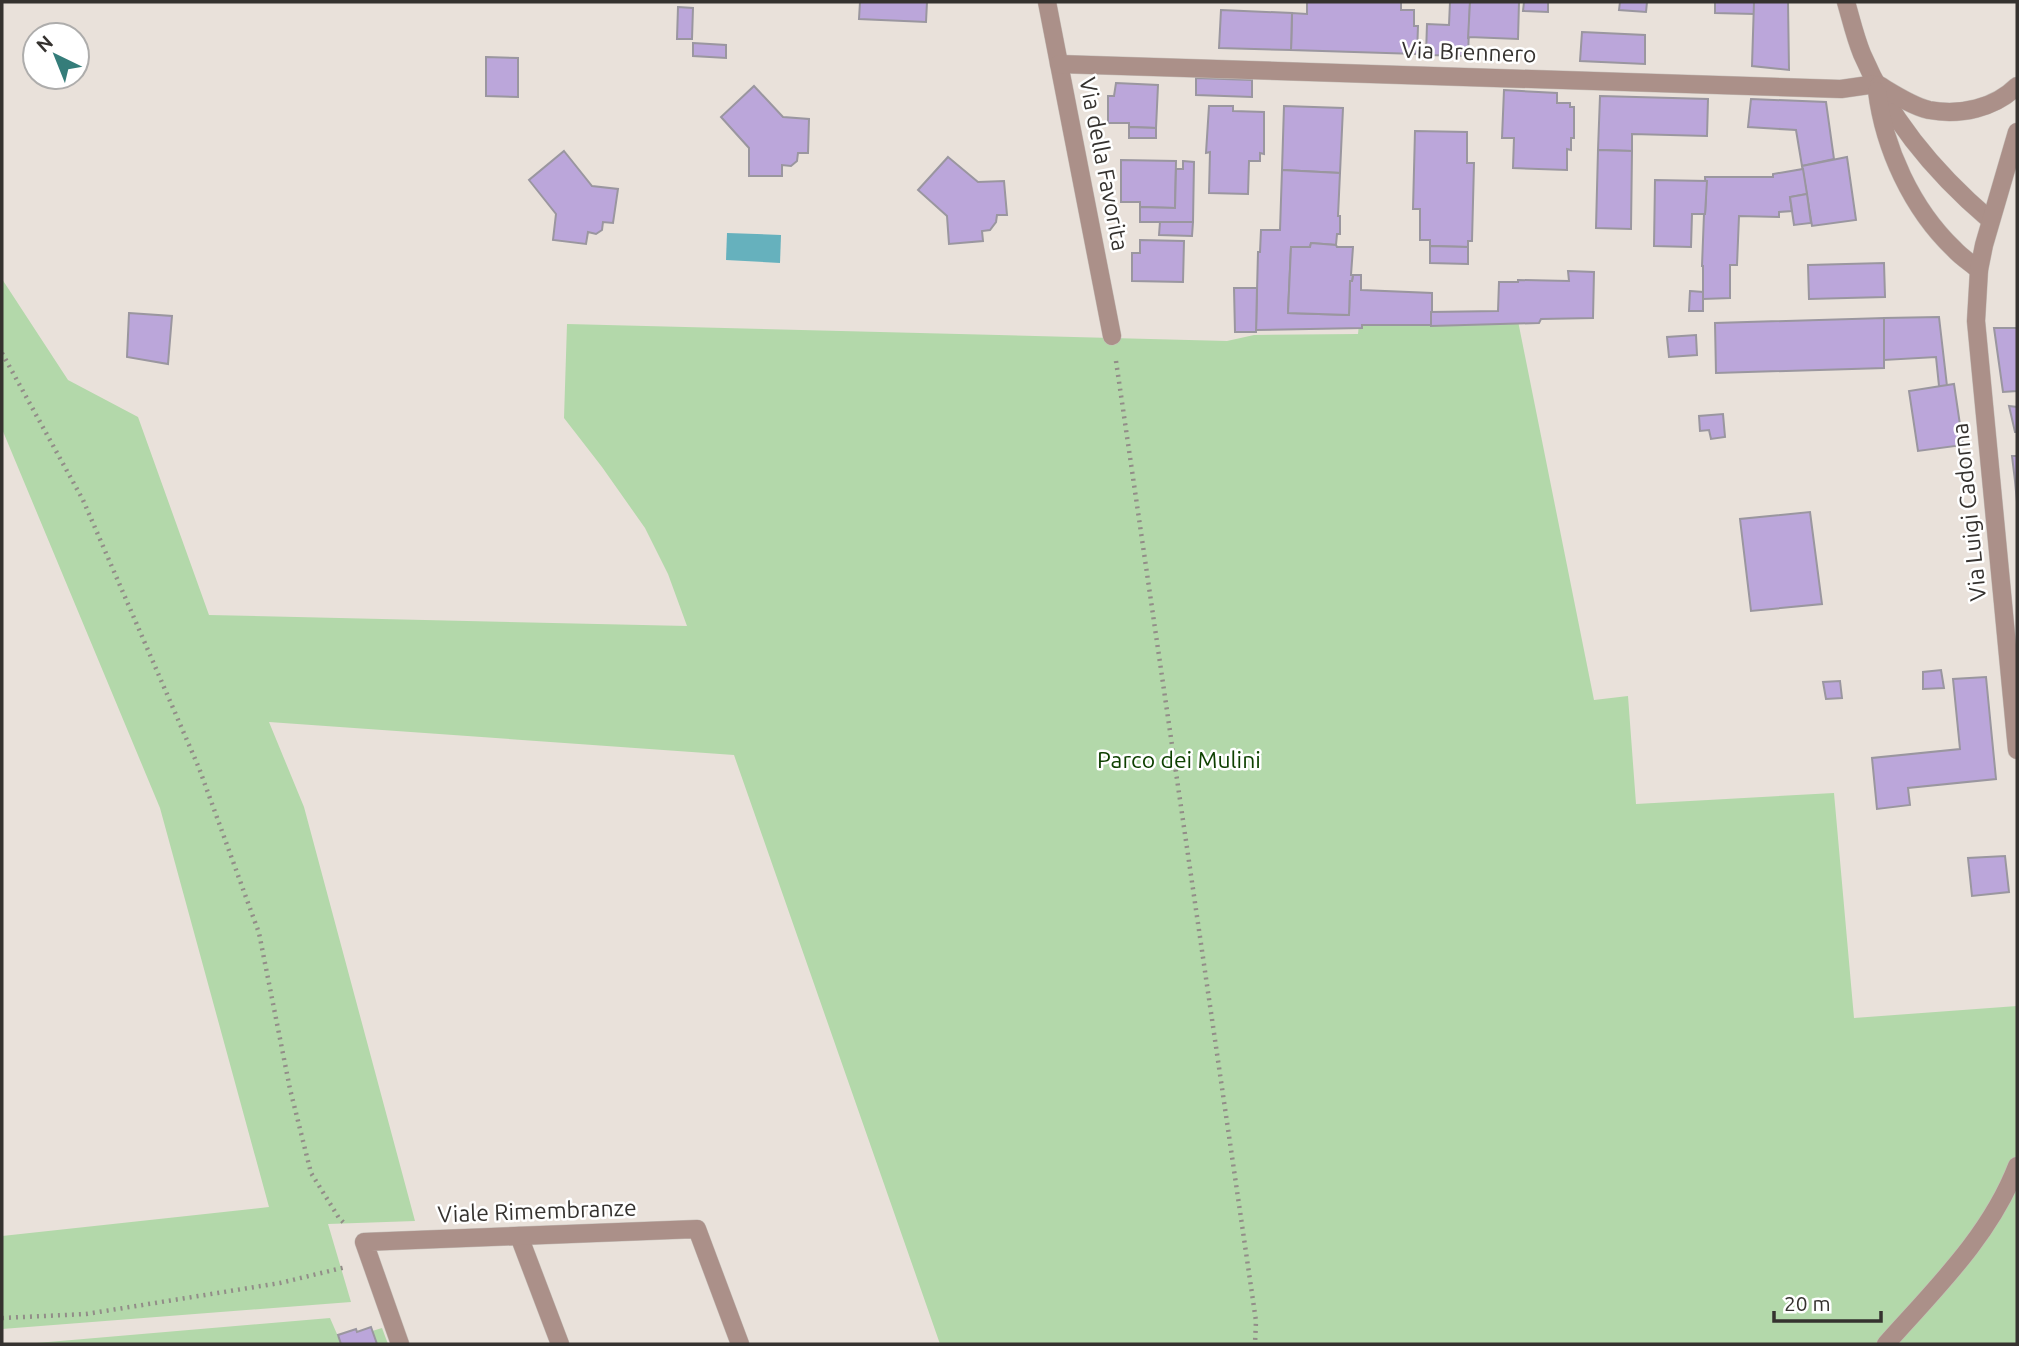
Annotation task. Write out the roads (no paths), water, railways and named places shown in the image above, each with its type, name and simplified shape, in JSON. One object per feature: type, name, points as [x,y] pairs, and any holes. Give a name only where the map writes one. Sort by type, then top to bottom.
[{"type":"street","name":"Via della Favorita","points":[[1047,2],[1112,336]]},
{"type":"street","points":[[1846,2],[1861,51],[1876,84],[1915,144],[1963,197],[1990,220]]},
{"type":"street","name":"Via Brennero","points":[[1059,64],[1841,89],[1876,84]]},
{"type":"street","points":[[1876,84],[1928,110],[1958,113],[1988,106],[2017,86]]},
{"type":"street","points":[[1876,84],[1880,116],[1891,149],[1909,188],[1930,222],[1953,249],[1979,270]]},
{"type":"street","name":"Via Luigi Cadorna","points":[[2017,132],[1990,220],[1979,270],[1976,308],[2017,750]]},
{"type":"street","points":[[1886,1344],[1979,1237],[1998,1207],[2017,1166]]},
{"type":"street","name":"Viale Rimembranze","points":[[400,1344],[364,1242],[697,1229],[740,1344]]},
{"type":"street","points":[[519,1236],[560,1344]]},
{"type":"water","points":[[727,233],[781,235],[780,263],[726,260]]},
{"type":"park label","name":"Parco dei Mulini","points":[[1179,760]]}]
